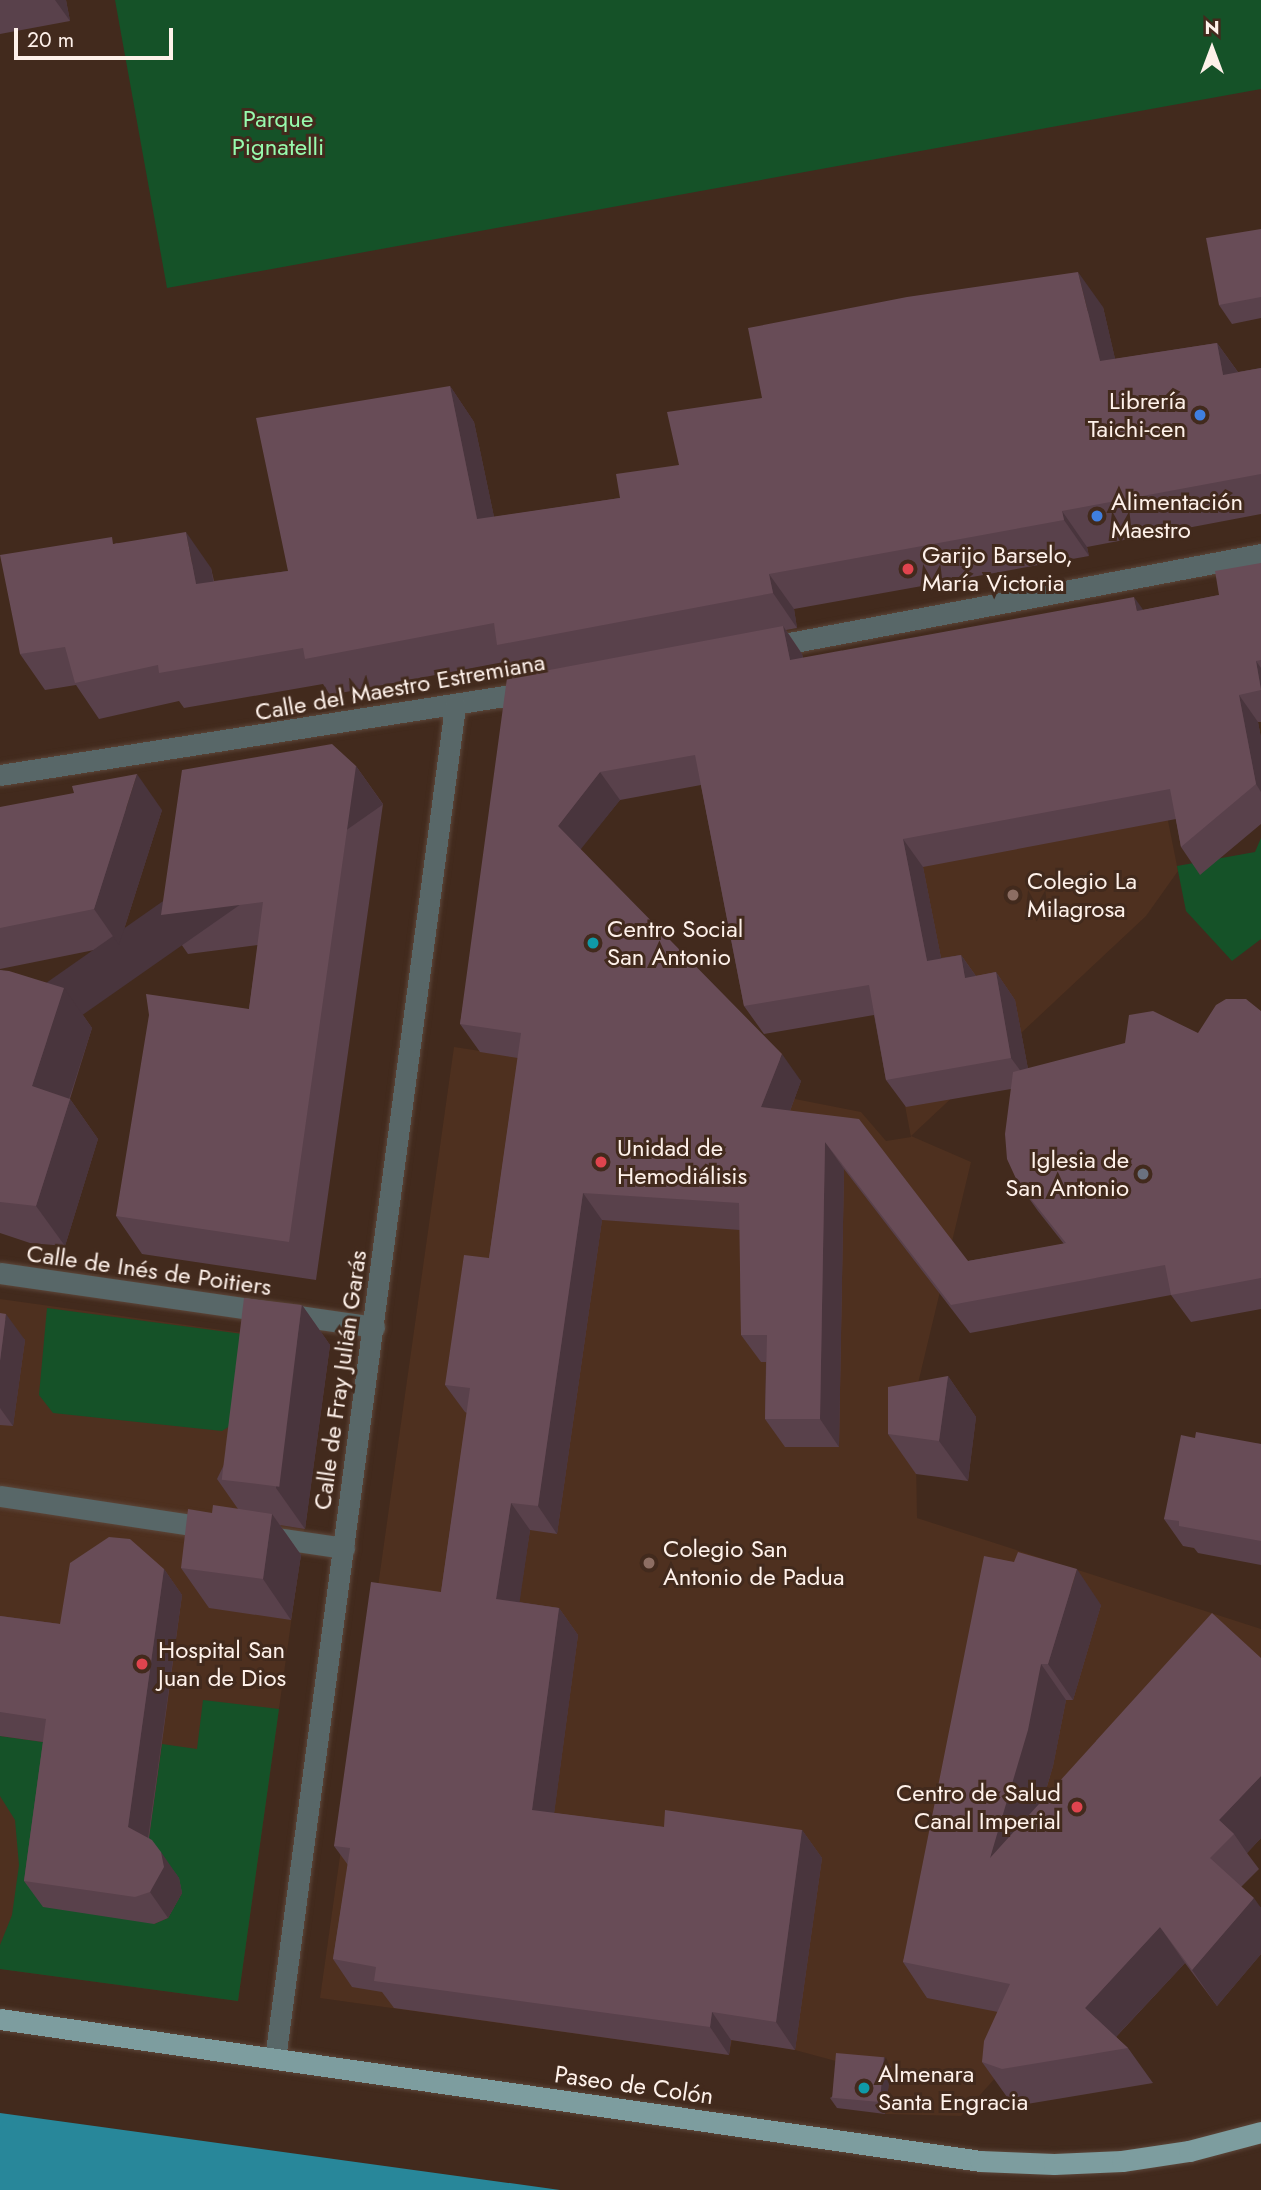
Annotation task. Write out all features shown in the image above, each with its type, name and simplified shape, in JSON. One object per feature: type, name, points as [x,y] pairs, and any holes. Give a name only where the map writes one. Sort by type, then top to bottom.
[{"type":"main road","name":"Paseo de Colón","points":[[0,2020],[980,2161],[1122,2161],[1189,2151],[1261,2132]]},
{"type":"street","points":[[742,652],[1261,554]]},
{"type":"street","name":"Calle del Maestro Estremiana","points":[[0,775],[455,706],[551,688]]},
{"type":"street","name":"Calle de Fray Julián Garás","points":[[275,2059],[455,706]]},
{"type":"street","name":"Calle de Inés de Poitiers","points":[[0,1273],[374,1327]]},
{"type":"street","points":[[0,1496],[344,1548]]},
{"type":"shaded area","name":"Colegio San Antonio de Padua","points":[[1128,619],[1178,871],[1146,916],[911,1136],[971,1162],[915,1396],[917,1518],[1261,1629],[1261,1783],[961,2116],[885,2114],[891,2068],[843,2063],[795,2050],[732,2040],[729,2055],[320,1998],[454,1047],[790,1098],[861,1112],[886,1141],[911,1137],[823,675]]},
{"type":"shaded area","name":"Hospital San Juan de Dios","points":[[0,1299],[330,1345],[238,2001],[0,1969]]},
{"type":"green space","name":"Parque Pignatelli","points":[[115,0],[1261,0],[1261,89],[167,288]]},
{"type":"green space","points":[[1261,838],[1261,939],[1232,961],[1186,911],[1177,866],[1255,852]]},
{"type":"green space","points":[[47,1308],[250,1335],[241,1419],[222,1431],[53,1413],[39,1395]]},
{"type":"green space","points":[[203,1700],[279,1709],[238,2001],[0,1969],[0,1945],[12,1915],[19,1865],[15,1820],[0,1796],[0,1736],[50,1743],[154,1924],[168,1918],[182,1893],[146,1858],[162,1744],[197,1749]]},
{"type":"water","points":[[0,2113],[560,2190],[0,2190]]},
{"type":"building","points":[[1261,229],[1261,297],[1219,305],[1206,238]]},
{"type":"building","points":[[1078,272],[1100,361],[1217,343],[1223,375],[1261,368],[1261,474],[1062,511],[1064,520],[769,574],[773,593],[497,645],[494,623],[305,659],[303,648],[159,673],[158,665],[75,683],[65,647],[20,654],[0,555],[112,537],[113,544],[186,532],[196,584],[288,571],[256,418],[450,386],[477,519],[620,498],[616,474],[679,465],[667,412],[762,398],[748,328],[907,297]]},
{"type":"building","points":[[1261,563],[1261,660],[1256,661],[1261,690],[1239,695],[1256,784],[1181,847],[1170,789],[903,839],[927,961],[961,955],[965,978],[996,972],[1011,1058],[886,1080],[869,985],[744,1006],[695,755],[600,772],[558,826],[782,1054],[761,1107],[859,1119],[968,1261],[1066,1243],[1018,1183],[1007,1159],[1005,1134],[1013,1072],[1125,1043],[1129,1015],[1153,1011],[1198,1033],[1216,1005],[1226,999],[1246,999],[1261,1011],[1261,1278],[1171,1295],[1165,1265],[951,1305],[825,1142],[820,1419],[765,1419],[767,1335],[741,1335],[739,1203],[583,1193],[538,1506],[511,1503],[496,1599],[559,1608],[532,1810],[664,1827],[665,1810],[802,1830],[776,2022],[712,2012],[710,2027],[374,1981],[376,1967],[333,1959],[350,1848],[334,1846],[371,1582],[441,1592],[470,1388],[445,1385],[464,1255],[489,1258],[521,1033],[460,1024],[507,678],[783,626],[790,660],[1134,597],[1137,611],[1219,595],[1215,571]]},
{"type":"building","points":[[332,744],[356,766],[289,1242],[116,1216],[149,1015],[146,994],[249,1009],[263,902],[161,915],[182,770]]},
{"type":"building","points":[[137,774],[94,909],[0,928],[0,807],[74,793],[72,786]]},
{"type":"building","points":[[0,970],[64,988],[32,1086],[70,1099],[36,1206],[0,1202]]},
{"type":"building","points":[[244,1298],[302,1305],[279,1487],[222,1480]]},
{"type":"building","points":[[0,1313],[6,1314],[0,1361]]},
{"type":"building","points":[[948,1376],[939,1441],[888,1434],[888,1387]]},
{"type":"building","points":[[1196,1432],[1261,1444],[1261,1541],[1179,1526],[1179,1521],[1164,1519],[1181,1435],[1195,1438]]},
{"type":"building","points":[[213,1505],[272,1514],[263,1579],[181,1568],[188,1509],[212,1513]]},
{"type":"building","points":[[109,1537],[130,1539],[164,1569],[128,1827],[152,1840],[161,1852],[164,1867],[150,1892],[135,1897],[24,1881],[46,1719],[0,1712],[0,1616],[60,1624],[70,1563]]},
{"type":"building","name":"Centro de Salud Canal Imperial","points":[[1018,1552],[1077,1569],[1048,1664],[1041,1664],[1028,1730],[990,1858],[1212,1613],[1261,1658],[1261,1776],[1219,1820],[1234,1834],[1210,1858],[1254,1898],[1192,1970],[1160,1927],[1085,2008],[1128,2048],[1002,2069],[982,2062],[984,2041],[1010,1984],[903,1962],[984,1556],[1014,1562]]},
{"type":"building","name":"Almenara Santa Engracia","points":[[836,2053],[884,2057],[880,2102],[832,2098]]},
{"type":"place","name":"Librería Taichi-cen","points":[[1200,415]]},
{"type":"place","name":"Alimentación Maestro","points":[[1097,516]]},
{"type":"place","name":"Garijo Barselo, María Victoria","points":[[908,569]]},
{"type":"place","name":"Colegio La Milagrosa","points":[[1013,895]]},
{"type":"place","name":"Centro Social San Antonio","points":[[593,943]]},
{"type":"place","name":"Unidad de Hemodiálisis","points":[[601,1162]]},
{"type":"place","name":"Iglesia de San Antonio","points":[[1143,1174]]},
{"type":"place","name":"Colegio San Antonio de Padua","points":[[649,1563]]},
{"type":"place","name":"Hospital San Juan de Dios","points":[[142,1664]]},
{"type":"place","name":"Centro de Salud Canal Imperial","points":[[1077,1807]]},
{"type":"place","name":"Almenara Santa Engracia","points":[[864,2088]]}]
